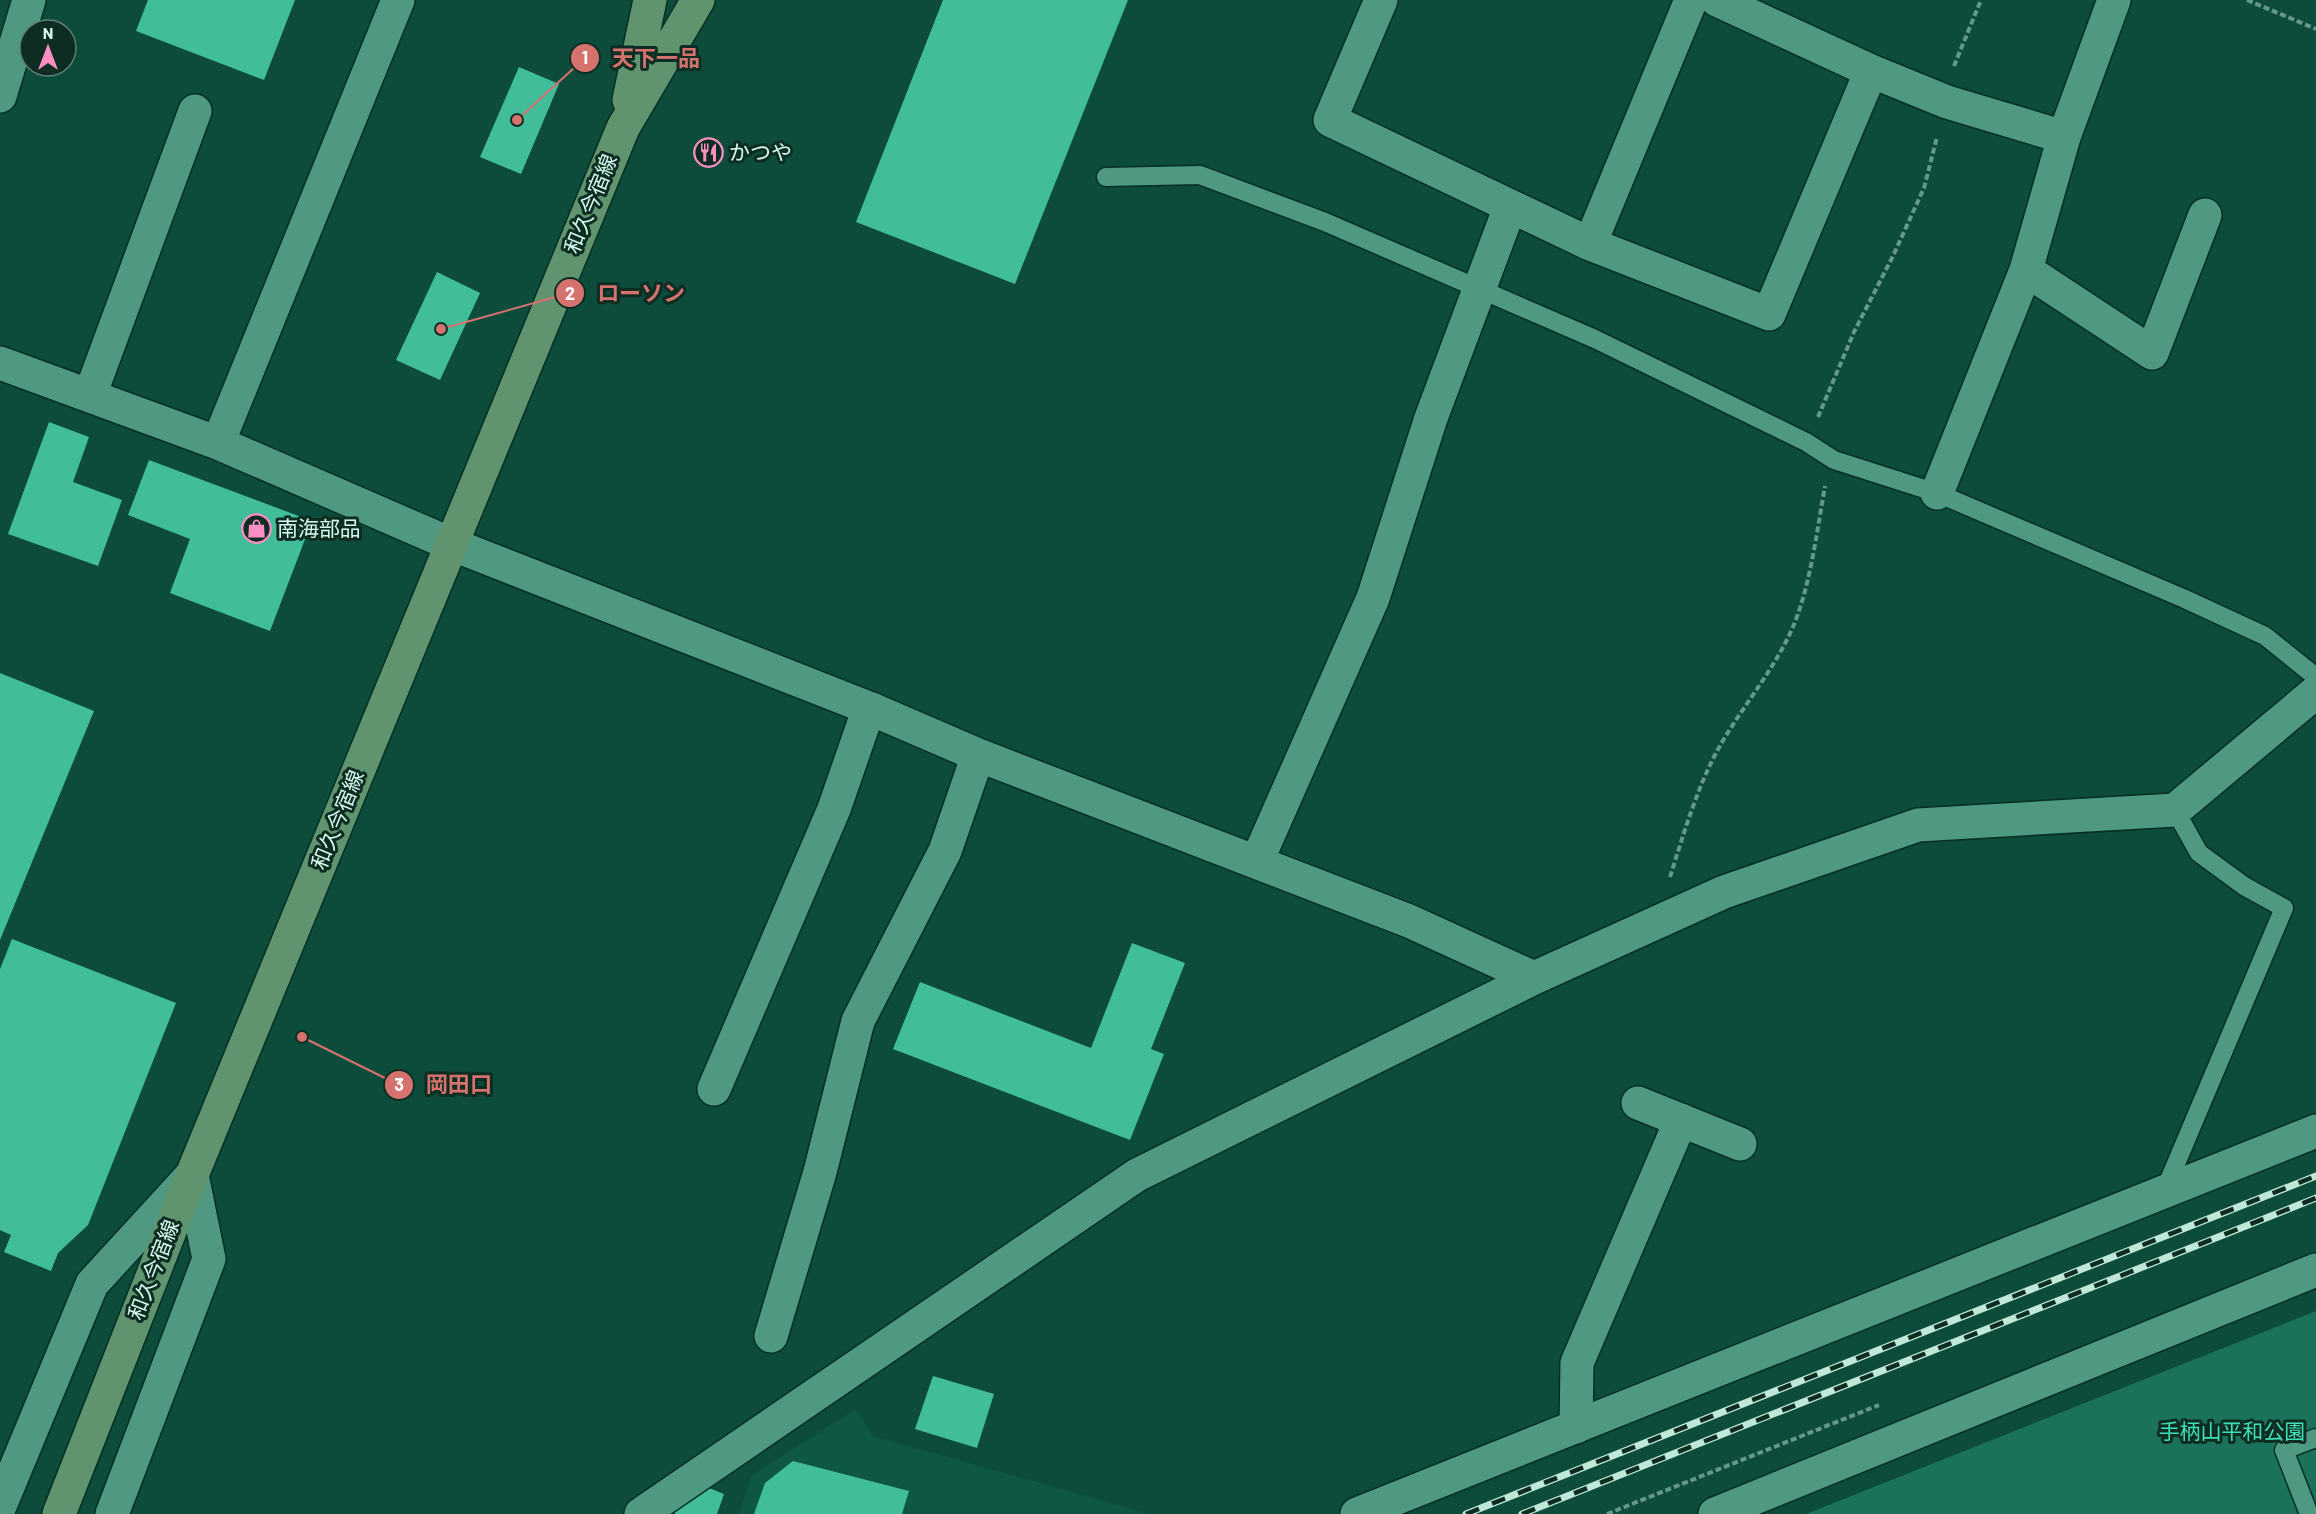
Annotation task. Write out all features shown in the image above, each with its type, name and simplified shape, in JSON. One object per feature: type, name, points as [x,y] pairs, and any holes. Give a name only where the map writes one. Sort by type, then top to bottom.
[{"type":"main road","name":"和久今宿線","points":[[622,128],[650,0]]},
{"type":"main road","name":"和久今宿線","points":[[59,1514],[192,1174],[622,128],[698,0]]},
{"type":"street","points":[[0,96],[9,31],[29,0]]},
{"type":"street","points":[[218,443],[398,0]]},
{"type":"street","points":[[1381,0],[1330,120],[1590,244],[1769,314],[1871,71]]},
{"type":"street","points":[[1590,244],[1691,0]]},
{"type":"street","points":[[1717,0],[1871,71],[1947,102],[2064,137]]},
{"type":"street","points":[[1937,493],[2026,270],[2064,137],[2114,0]]},
{"type":"street","points":[[90,395],[195,111]]},
{"type":"street","points":[[1257,861],[1373,598],[1431,418],[1510,207]]},
{"type":"street","points":[[2026,270],[2152,353],[2205,215]]},
{"type":"street","points":[[0,363],[218,443],[451,544],[869,708],[978,755],[1409,921],[1534,978]]},
{"type":"street","points":[[640,1514],[1137,1174],[1534,978],[1724,892],[1918,825],[2175,810],[2316,692]]},
{"type":"street","points":[[714,1089],[834,809],[869,708]]},
{"type":"street","points":[[771,1335],[820,1172],[858,1021],[945,851],[978,755]]},
{"type":"street","points":[[1638,1103],[1740,1144]]},
{"type":"street","points":[[1576,1427],[1577,1363],[1680,1120]]},
{"type":"street","points":[[1358,1514],[2316,1131]]},
{"type":"street","points":[[0,1506],[92,1284],[192,1174]]},
{"type":"street","points":[[112,1514],[209,1259],[192,1174]]},
{"type":"street","points":[[1715,1514],[2316,1270]]},
{"type":"lane","points":[[1106,177],[1200,175],[1325,222],[1595,339],[1806,442],[1834,460],[1937,493],[2185,599],[2265,636],[2316,677]]},
{"type":"lane","points":[[2163,1192],[2284,908],[2244,886],[2199,853],[2175,810]]},
{"type":"lane","points":[[2309,1514],[2284,1450],[2316,1438]]},
{"type":"path","points":[[1806,442],[1854,332],[1893,256],[1924,188],[1956,59],[1981,0]]},
{"type":"path","points":[[2247,0],[2316,29]]},
{"type":"path","points":[[1661,920],[1660,911],[1683,836],[1716,754],[1768,675],[1793,627],[1804,588],[1825,483],[1834,460]]},
{"type":"shaded area","points":[[856,1409],[873,1436],[1150,1514],[739,1514],[752,1475]]},
{"type":"green space","name":"手柄山平和公園","points":[[2316,1311],[2316,1514],[1806,1514]]},
{"type":"building","points":[[148,0],[295,0],[264,80],[136,31]]},
{"type":"building","points":[[943,0],[1128,0],[1015,284],[856,222]]},
{"type":"building","points":[[519,67],[559,84],[521,174],[480,157]]},
{"type":"building","points":[[437,272],[480,293],[440,380],[396,360]]},
{"type":"building","points":[[49,422],[89,437],[73,482],[122,500],[98,566],[8,534]]},
{"type":"building","points":[[149,460],[312,521],[270,631],[170,593],[190,539],[128,515]]},
{"type":"building","points":[[0,673],[94,711],[0,940]]},
{"type":"building","points":[[12,939],[176,1003],[88,1225],[58,1253],[51,1271],[4,1252],[11,1235],[0,1230],[0,969]]},
{"type":"building","points":[[1132,943],[1185,963],[1151,1049],[1164,1054],[1130,1140],[893,1049],[920,982],[1091,1048]]},
{"type":"building","points":[[933,1376],[994,1394],[977,1448],[915,1429]]},
{"type":"building","points":[[793,1461],[909,1491],[902,1514],[754,1514],[765,1483]]},
{"type":"building","points":[[709,1488],[724,1494],[717,1514],[675,1514],[675,1512]]},
{"type":"railway","points":[[1466,1514],[2316,1176]]},
{"type":"railway","points":[[1522,1514],[2316,1198]]},
{"type":"place","name":"天下一品","points":[[517,120]]},
{"type":"place","name":"かつや","points":[[708,153]]},
{"type":"place","name":"ローソン","points":[[441,329]]},
{"type":"place","name":"南海部品","points":[[256,529]]},
{"type":"place","name":"岡田口","points":[[302,1037]]}]
